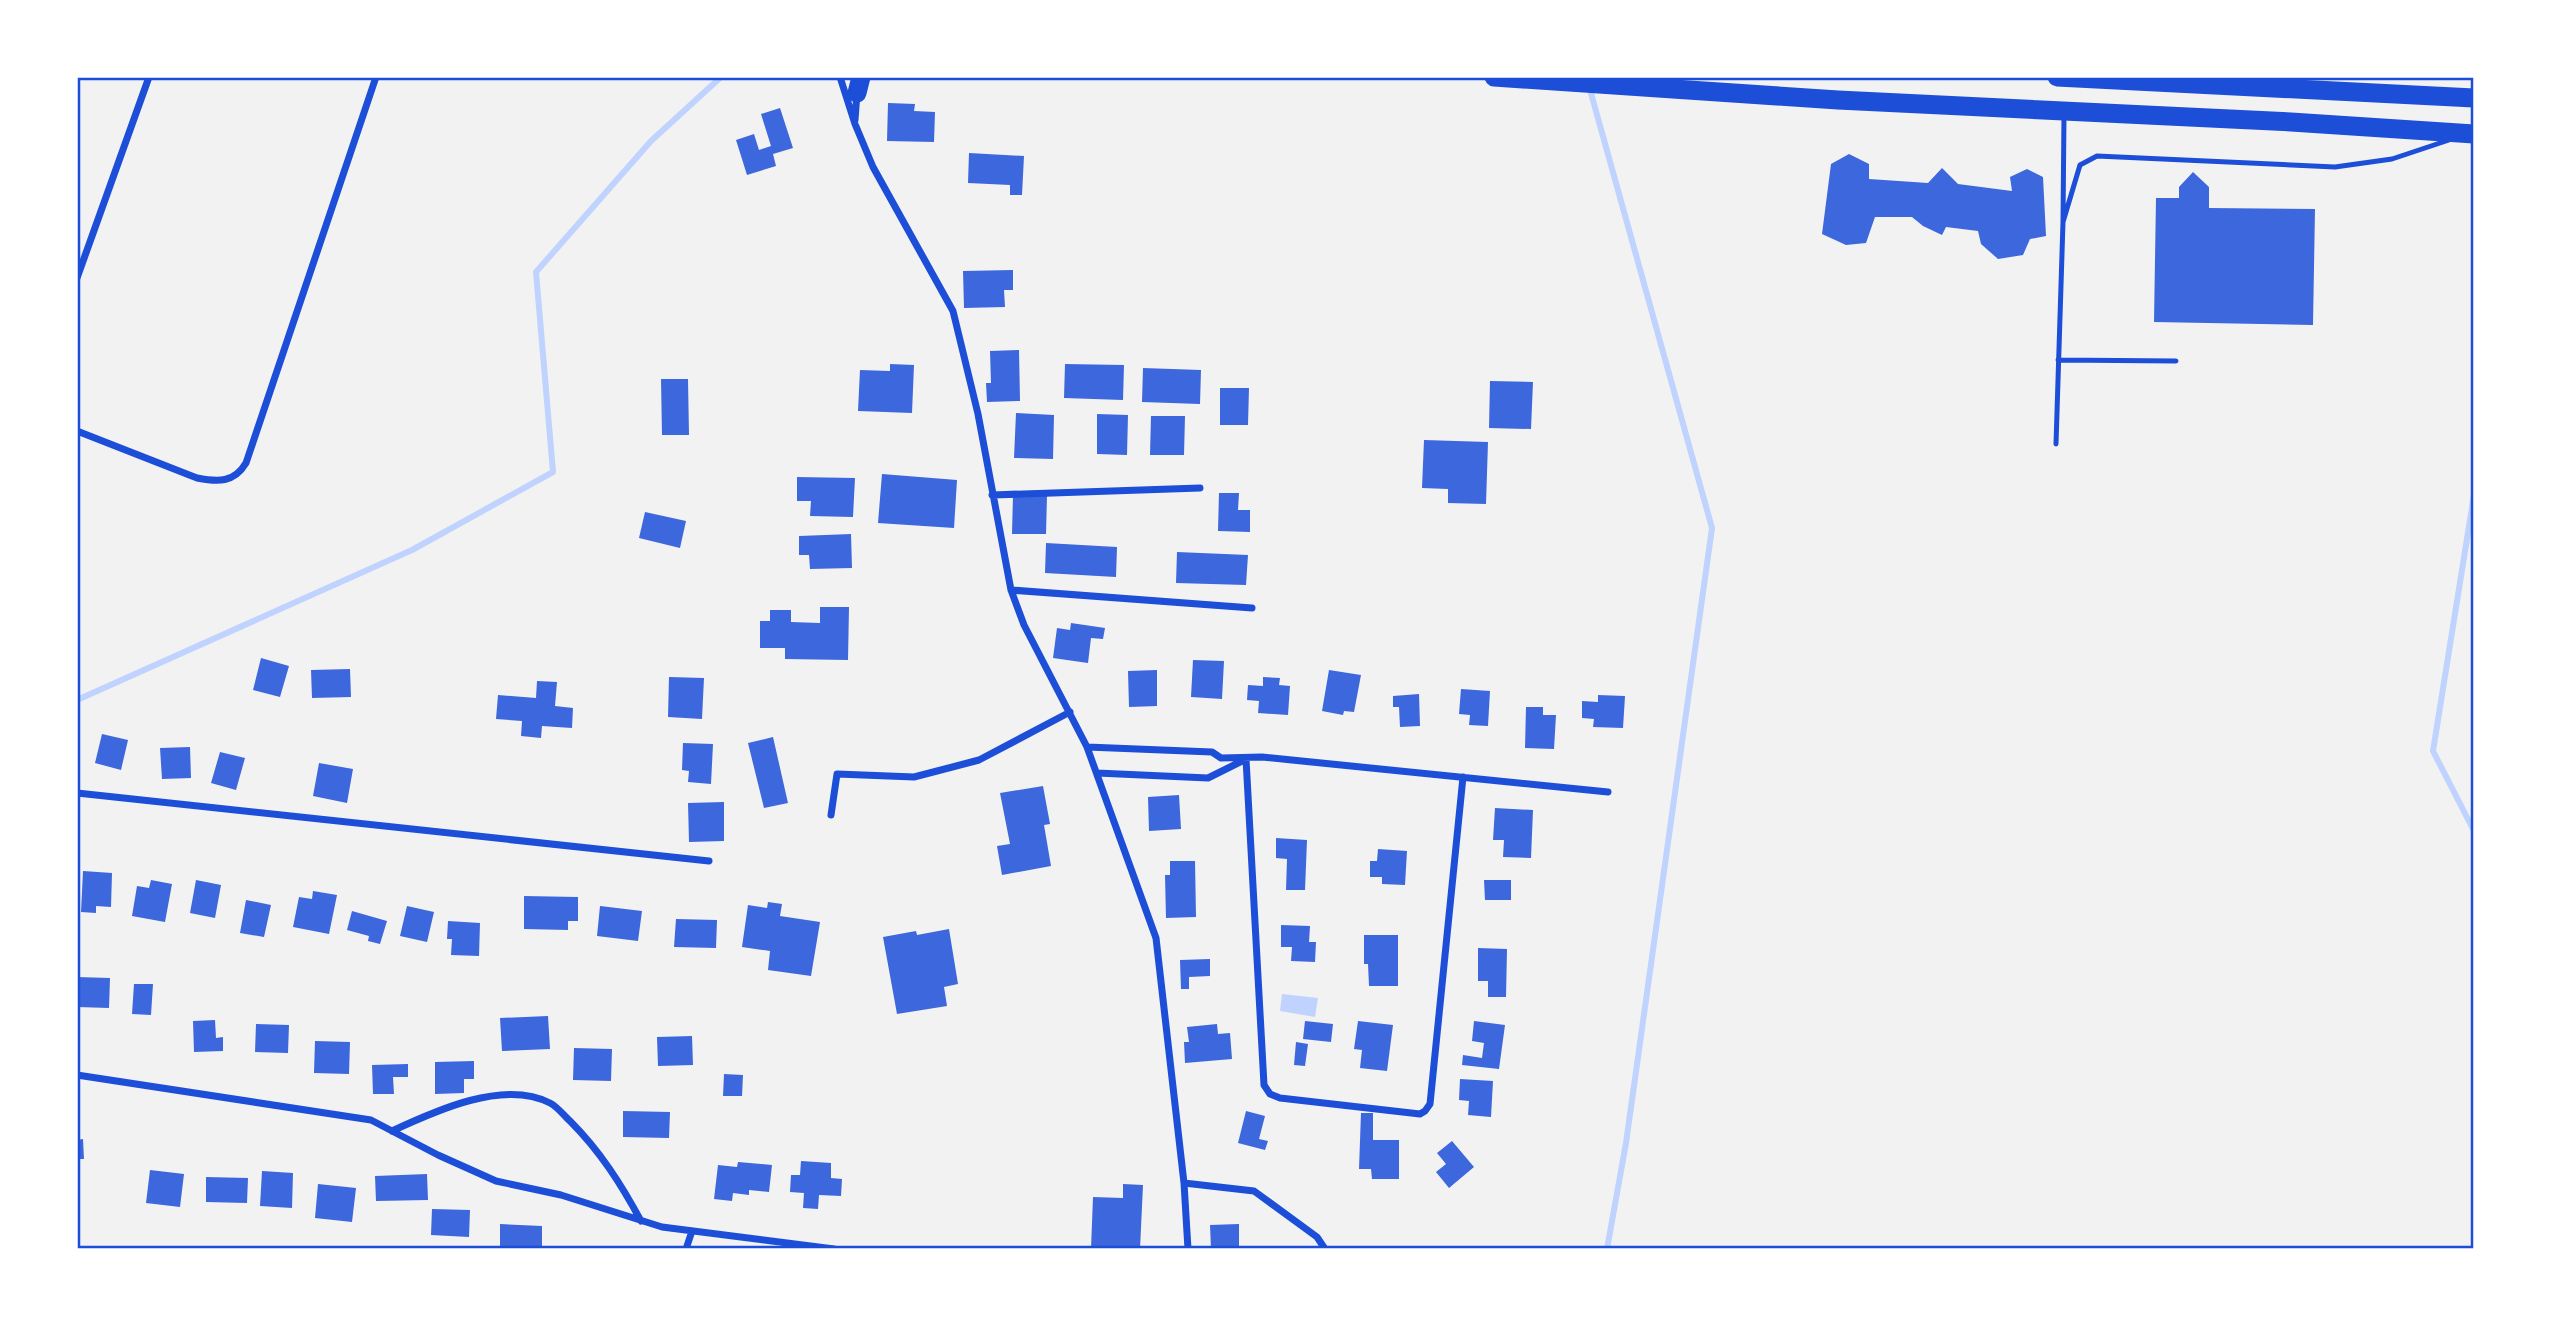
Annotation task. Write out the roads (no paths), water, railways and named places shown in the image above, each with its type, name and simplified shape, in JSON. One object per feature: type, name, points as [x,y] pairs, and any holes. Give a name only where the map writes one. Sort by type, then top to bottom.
[{"type":"highway","points":[[1494,77],[1838,100],[2291,122],[2469,134]]},
{"type":"highway","points":[[2057,77],[2474,98]]},
{"type":"street","points":[[77,278],[149,77]]},
{"type":"street","points":[[840,77],[873,167],[953,311],[978,414],[1011,590],[1024,625],[1087,747],[1156,938],[1184,1183],[1188,1249]]},
{"type":"street","points":[[77,431],[197,478],[216,482],[230,479],[240,473],[246,463],[374,78]]},
{"type":"street","points":[[855,124],[858,82]]},
{"type":"street","points":[[992,495],[1200,488]]},
{"type":"street","points":[[1011,590],[1252,608]]},
{"type":"street","points":[[831,815],[837,774],[914,777],[979,760],[1070,712]]},
{"type":"street","points":[[1087,747],[1212,752],[1221,758],[1262,757],[1608,792]]},
{"type":"street","points":[[1097,773],[1208,778],[1246,759]]},
{"type":"street","points":[[1246,759],[1264,1085],[1270,1094],[1280,1098],[1420,1114],[1430,1104],[1463,777]]},
{"type":"street","points":[[77,793],[709,860]]},
{"type":"street","points":[[77,1074],[371,1120],[496,1181],[561,1195],[662,1227],[834,1249]]},
{"type":"street","points":[[392,1131],[440,1109],[497,1095],[522,1094],[552,1103],[591,1142],[622,1184],[641,1221]]},
{"type":"street","points":[[1184,1183],[1254,1191],[1317,1237],[1325,1249]]},
{"type":"street","points":[[686,1249],[692,1231]]},
{"type":"lane","points":[[2056,444],[2064,111]]},
{"type":"lane","points":[[2063,222],[2080,164],[2097,156],[2335,167],[2392,159],[2469,134]]},
{"type":"lane","points":[[2058,360],[2176,361]]},
{"type":"water","points":[[1282,994],[1318,998],[1315,1017],[1280,1011]]},
{"type":"waterway","points":[[77,700],[412,550],[553,472],[536,272],[651,141],[721,77]]},
{"type":"waterway","points":[[1589,86],[1712,528],[1626,1143],[1607,1249]]},
{"type":"waterway","points":[[2474,495],[2433,751],[2474,831]]}]
